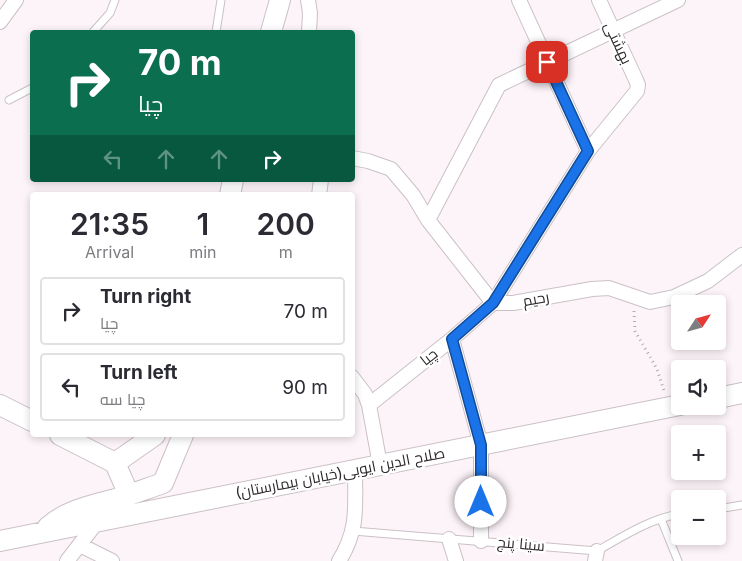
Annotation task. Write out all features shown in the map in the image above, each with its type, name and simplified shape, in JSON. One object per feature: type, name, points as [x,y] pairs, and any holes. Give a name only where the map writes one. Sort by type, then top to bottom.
[{"type":"main road","points":[[272,30],[280,0]]},
{"type":"main road","points":[[726,396],[742,393]]},
{"type":"main road","points":[[0,405],[30,420]]},
{"type":"main road","name":"صلاح الدین ایوبی(خیابان بیمارستان)","points":[[0,541],[671,407]]},
{"type":"main road","points":[[64,437],[115,463],[129,495]]},
{"type":"main road","points":[[115,463],[152,437]]},
{"type":"main road","points":[[42,533],[58,518],[80,509],[163,483],[182,437]]},
{"type":"street","points":[[0,22],[16,0]]},
{"type":"street","points":[[308,0],[310,13],[309,30]]},
{"type":"street","points":[[519,0],[588,151]]},
{"type":"street","name":"بهشتی","points":[[599,0],[638,85]]},
{"type":"street","points":[[428,220],[499,85],[678,0]]},
{"type":"street","name":"چیا","points":[[369,404],[452,339],[493,303],[588,151],[637,91],[638,85]]},
{"type":"street","points":[[355,159],[390,169],[413,195],[428,220],[493,303]]},
{"type":"street","name":"رحیم","points":[[493,303],[513,303],[592,289],[609,288],[650,302],[674,296],[708,282],[742,255]]},
{"type":"street","points":[[452,339],[481,445],[481,541]]},
{"type":"street","points":[[355,381],[365,394],[369,404],[380,465]]},
{"type":"street","points":[[344,559],[355,522],[355,470]]},
{"type":"street","points":[[67,561],[97,522]]},
{"type":"street","points":[[449,538],[456,561]]},
{"type":"street","points":[[80,545],[112,561]]},
{"type":"lane","points":[[95,30],[110,12],[115,0]]},
{"type":"lane","points":[[216,30],[221,0]]},
{"type":"lane","points":[[9,100],[30,89]]},
{"type":"lane","points":[[726,508],[742,505]]},
{"type":"lane","name":"سینا پنج","points":[[353,531],[481,541],[596,556],[629,533],[671,515]]},
{"type":"lane","points":[[661,519],[678,561]]},
{"type":"path","points":[[632,296],[636,331],[671,398]]},
{"type":"route","points":[[481,502],[481,445],[452,339],[493,303],[588,151],[547,62]]}]
